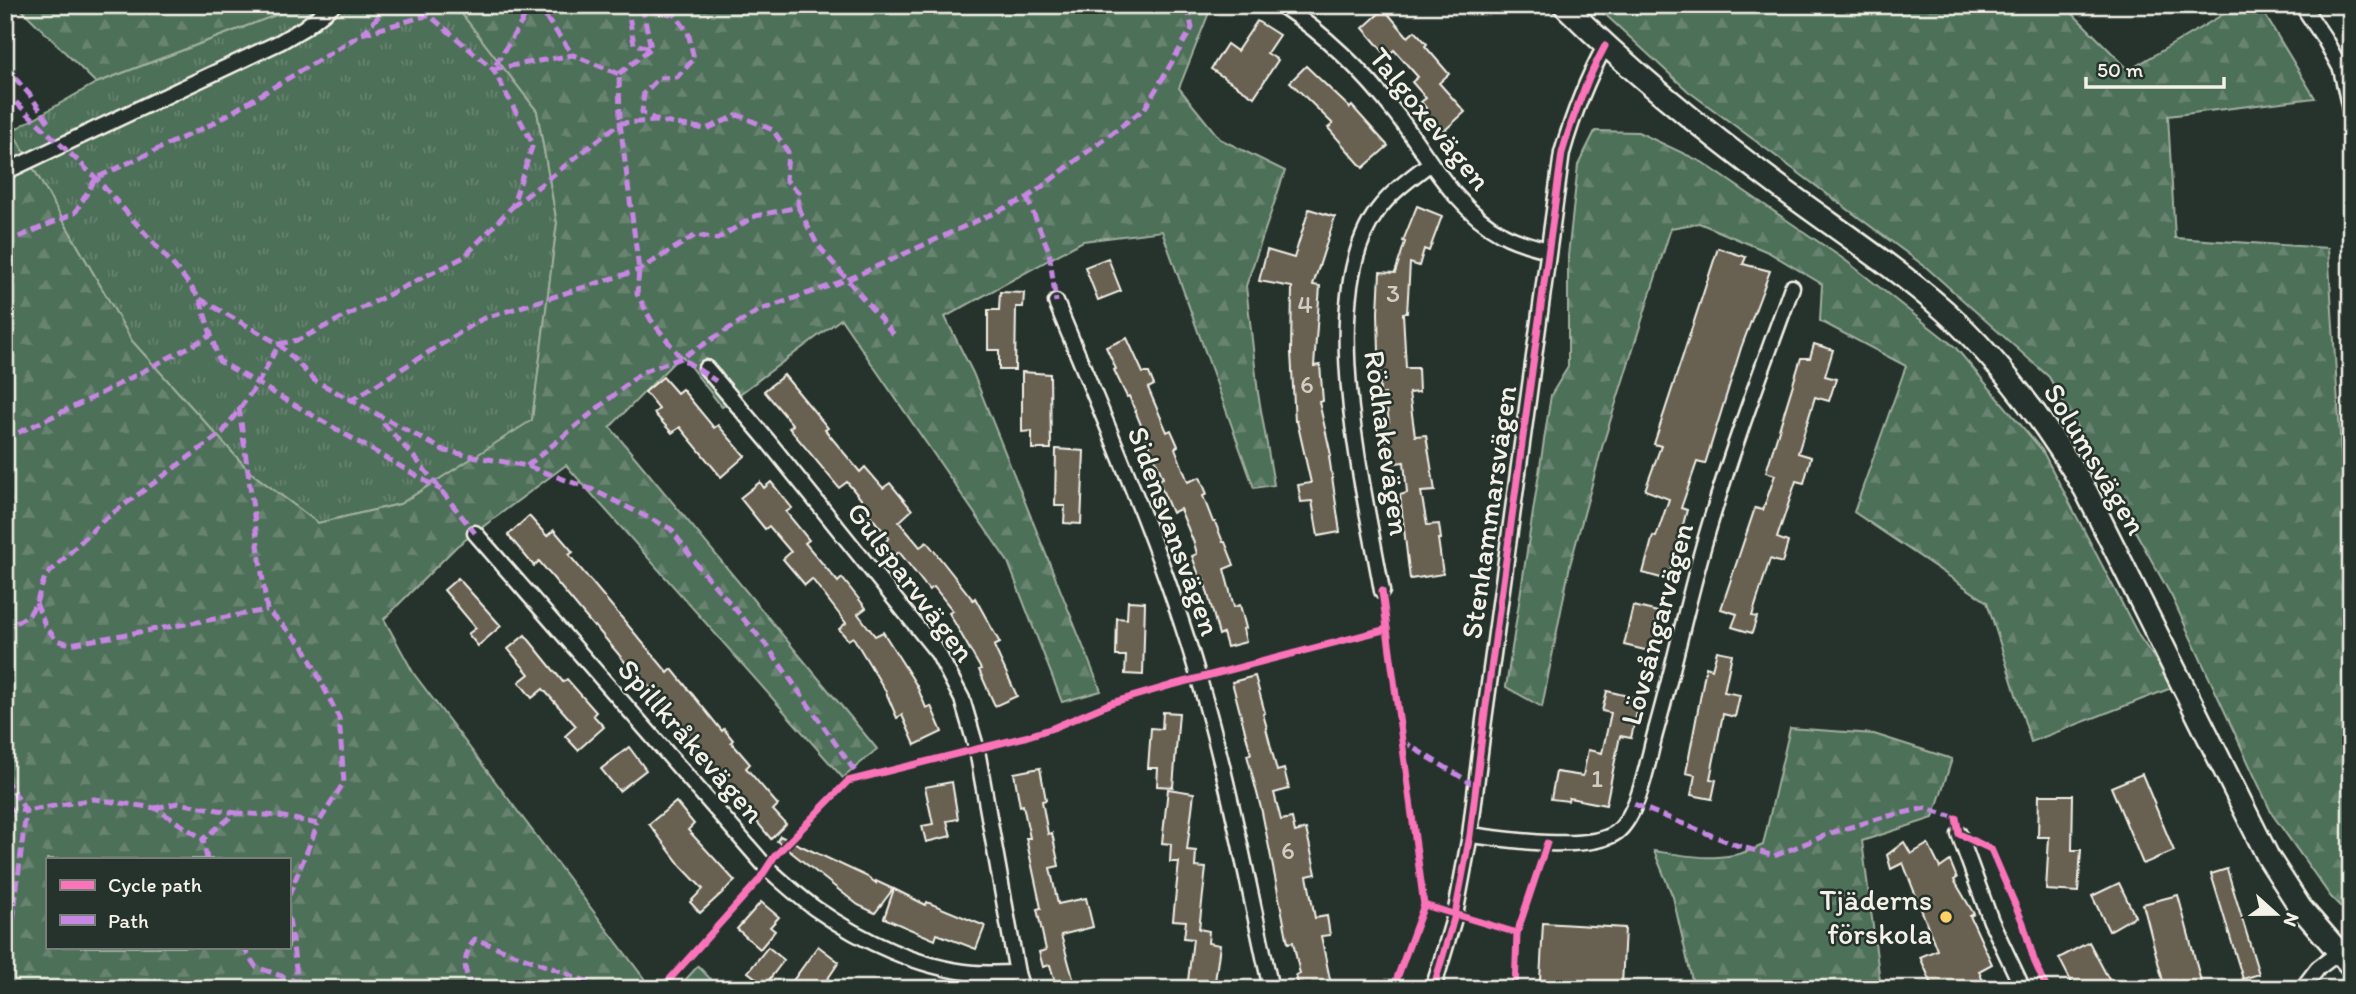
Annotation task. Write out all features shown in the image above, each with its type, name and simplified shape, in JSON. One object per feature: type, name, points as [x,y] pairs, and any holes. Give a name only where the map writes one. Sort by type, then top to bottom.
[{"type":"main road","name":"Solumsvägen","points":[[1564,5],[1605,46],[1705,130],[1904,277],[1947,313],[2026,399],[2086,491],[2268,857],[2300,907],[2344,959]]},
{"type":"street","points":[[5,172],[280,42],[304,28],[333,5]]},
{"type":"street","name":"Talgoxevägen","points":[[1281,5],[1312,25],[1371,84],[1398,116],[1429,164],[1477,217],[1502,234],[1548,250]]},
{"type":"street","points":[[2302,5],[2341,69],[2351,114]]},
{"type":"street","name":"Stenhammarsvägen","points":[[1433,989],[1455,915],[1471,835],[1485,706],[1562,153],[1586,80],[1605,46]]},
{"type":"street","points":[[2341,69],[2351,57]]},
{"type":"street","name":"Rödhakevägen","points":[[1382,591],[1351,414],[1346,328],[1347,293],[1362,238],[1378,210],[1398,188],[1429,164]]},
{"type":"street","name":"Lövsångarvägen","points":[[1471,835],[1547,843],[1583,842],[1601,839],[1617,832],[1626,819],[1641,786],[1687,605],[1718,498],[1792,288]]},
{"type":"street","name":"Sidensvansvägen","points":[[1056,302],[1137,499],[1199,678],[1230,800],[1271,989]]},
{"type":"street","name":"Gulsparvvägen","points":[[706,368],[938,653],[962,699],[977,750],[1022,989]]},
{"type":"street","name":"Spillkråkevägen","points":[[475,533],[766,868],[815,909],[894,952],[934,965],[974,973],[1017,973]]},
{"type":"street","points":[[1959,834],[1991,921],[2023,989]]},
{"type":"street","points":[[2302,989],[2318,968],[2344,959]]},
{"type":"green space","points":[[17,5],[302,5],[96,83]]},
{"type":"green space","points":[[302,5],[455,5],[537,111],[557,223],[532,421],[400,504],[318,523],[250,472],[132,341],[12,131],[96,83]]},
{"type":"green space","points":[[455,5],[1212,5],[1179,88],[1220,139],[1285,171],[1246,286],[1258,393],[1274,485],[1254,488],[1162,231],[1083,241],[945,317],[973,373],[1101,691],[1062,702],[1008,562],[841,319],[722,407],[681,355],[610,427],[877,749],[843,778],[566,465],[457,546],[384,619],[414,674],[649,985],[646,989],[5,989],[5,125],[12,131],[132,341],[250,472],[318,523],[400,504],[532,420],[557,223],[537,111]]},
{"type":"green space","points":[[1595,5],[2064,5],[2129,70],[2239,5],[2259,5],[2315,98],[2168,116],[2175,238],[2328,248],[2351,608],[2351,917],[2331,897],[2272,814],[2172,597],[2049,377],[1927,268],[1688,91]]},
{"type":"green space","points":[[1595,131],[1638,132],[1702,162],[1845,260],[1955,347],[2042,450],[2139,636],[2174,687],[2031,742],[1987,602],[1854,512],[1906,366],[1820,321],[1822,284],[1768,252],[1699,223],[1671,228],[1603,444],[1570,565],[1542,707],[1506,687],[1551,395],[1568,367],[1568,256],[1578,165]]},
{"type":"green space","points":[[1790,728],[1874,734],[1952,759],[1933,818],[1862,841],[1881,989],[1694,989],[1673,897],[1654,851],[1696,857],[1723,857],[1763,845]]},
{"type":"green space","points":[[698,966],[720,989],[677,989]]},
{"type":"building","points":[[1384,9],[1408,37],[1415,31],[1449,74],[1439,83],[1465,112],[1444,131],[1435,121],[1431,125],[1421,113],[1426,108],[1421,102],[1426,98],[1412,82],[1418,77],[1394,50],[1387,56],[1363,28]]},
{"type":"building","points":[[1257,21],[1279,35],[1267,53],[1278,60],[1254,97],[1211,69],[1227,44],[1237,51]]},
{"type":"building","points":[[1306,66],[1350,108],[1352,106],[1388,146],[1363,168],[1328,128],[1333,124],[1290,82]]},
{"type":"building","points":[[1417,206],[1442,216],[1429,251],[1424,249],[1419,266],[1410,263],[1407,313],[1403,313],[1406,368],[1418,368],[1419,392],[1409,393],[1415,436],[1426,435],[1435,491],[1421,492],[1427,525],[1439,524],[1441,539],[1438,539],[1443,574],[1410,579],[1400,495],[1407,493],[1404,462],[1389,464],[1384,423],[1389,422],[1385,394],[1380,395],[1378,312],[1380,272],[1395,273],[1405,242],[1403,241]]},
{"type":"building","points":[[1309,209],[1335,217],[1313,285],[1320,286],[1314,366],[1320,365],[1323,401],[1319,402],[1331,455],[1329,456],[1340,532],[1318,536],[1312,501],[1301,502],[1298,485],[1311,483],[1295,421],[1291,353],[1292,287],[1259,281],[1267,250],[1294,258]]},
{"type":"building","points":[[1718,248],[1746,257],[1743,264],[1770,271],[1741,348],[1705,464],[1697,462],[1681,508],[1687,510],[1668,580],[1643,573],[1653,536],[1656,537],[1669,499],[1645,490],[1661,446],[1654,444]]},
{"type":"building","points":[[1108,258],[1121,291],[1098,300],[1085,267]]},
{"type":"building","points":[[1000,292],[1024,293],[1023,307],[1016,307],[1015,370],[999,370],[999,350],[988,350],[988,310],[999,310]]},
{"type":"building","points":[[1127,338],[1143,373],[1149,373],[1154,385],[1148,388],[1167,432],[1171,430],[1178,446],[1175,448],[1188,482],[1200,477],[1207,494],[1203,496],[1234,565],[1224,569],[1234,607],[1240,605],[1246,628],[1243,629],[1246,642],[1227,647],[1223,633],[1219,635],[1203,576],[1200,578],[1192,556],[1197,554],[1194,543],[1180,509],[1172,513],[1158,480],[1163,478],[1129,396],[1127,397],[1114,370],[1116,369],[1106,347]]},
{"type":"building","points":[[1814,344],[1833,350],[1825,376],[1836,379],[1829,401],[1815,397],[1798,453],[1811,457],[1804,483],[1796,481],[1777,538],[1788,542],[1782,563],[1770,559],[1752,616],[1757,617],[1752,633],[1732,627],[1737,614],[1721,609],[1755,508],[1763,510],[1775,475],[1766,472],[1801,358],[1810,358]]},
{"type":"building","points":[[1022,372],[1050,374],[1051,449],[1032,449],[1032,431],[1022,432]]},
{"type":"building","points":[[784,375],[860,472],[865,467],[883,488],[890,483],[912,510],[899,522],[920,547],[927,542],[973,600],[975,598],[1000,643],[994,646],[1017,696],[995,706],[979,670],[981,669],[949,613],[953,611],[934,587],[929,590],[899,552],[890,559],[880,547],[889,538],[862,506],[865,504],[847,482],[839,488],[789,428],[793,425],[764,391]]},
{"type":"building","points":[[663,377],[677,393],[682,389],[714,428],[718,425],[745,456],[721,477],[680,427],[672,433],[654,413],[659,409],[645,392]]},
{"type":"building","points":[[1056,449],[1084,451],[1081,524],[1064,523],[1065,506],[1055,506]]},
{"type":"building","points":[[760,482],[764,488],[771,482],[792,508],[786,512],[809,540],[805,543],[838,582],[842,578],[866,608],[858,614],[875,636],[883,632],[917,686],[926,708],[931,706],[942,732],[915,745],[902,715],[897,718],[885,690],[853,637],[848,640],[839,629],[846,623],[812,579],[805,585],[783,559],[791,552],[769,526],[765,529],[740,498]]},
{"type":"building","points":[[529,516],[547,536],[554,530],[573,552],[569,555],[668,673],[672,669],[722,731],[724,729],[733,740],[731,742],[750,764],[746,768],[778,805],[773,810],[786,824],[771,839],[717,773],[715,775],[689,746],[693,742],[642,678],[640,680],[539,561],[534,566],[508,535]]},
{"type":"building","points":[[458,578],[501,626],[478,646],[468,634],[476,628],[444,590]]},
{"type":"building","points":[[1128,601],[1145,602],[1143,675],[1125,674],[1126,656],[1116,656],[1117,618],[1127,619]]},
{"type":"building","points":[[1633,606],[1658,612],[1654,631],[1659,632],[1655,648],[1649,647],[1649,651],[1624,645]]},
{"type":"building","points":[[525,635],[563,682],[567,679],[596,712],[593,715],[604,727],[578,750],[565,736],[576,726],[543,689],[532,698],[519,682],[529,674],[508,649]]},
{"type":"building","points":[[1717,651],[1732,654],[1724,692],[1740,695],[1735,717],[1723,714],[1710,779],[1716,780],[1712,799],[1691,795],[1695,775],[1686,773],[1706,667],[1712,669]]},
{"type":"building","points":[[1255,676],[1277,771],[1284,769],[1289,789],[1274,793],[1281,820],[1292,818],[1295,832],[1306,829],[1316,874],[1307,876],[1315,918],[1327,916],[1330,935],[1321,936],[1332,989],[1299,989],[1296,975],[1300,974],[1293,942],[1288,943],[1262,812],[1247,755],[1251,754],[1232,682]]},
{"type":"building","points":[[1607,691],[1640,699],[1631,738],[1620,736],[1606,805],[1569,798],[1568,801],[1551,799],[1556,772],[1583,776],[1588,750],[1602,753],[1611,713],[1602,711]]},
{"type":"building","points":[[1163,712],[1179,713],[1173,787],[1157,786],[1158,768],[1148,768],[1151,728],[1162,729]]},
{"type":"building","points":[[629,747],[646,770],[619,791],[601,769]]},
{"type":"building","points":[[1040,768],[1046,800],[1042,801],[1048,834],[1052,833],[1059,866],[1050,868],[1058,904],[1086,898],[1093,927],[1061,935],[1076,989],[1057,989],[1050,965],[1043,967],[1039,952],[1046,950],[1037,909],[1041,908],[1026,838],[1030,838],[1014,773]]},
{"type":"building","points":[[2142,774],[2174,851],[2143,864],[2111,787]]},
{"type":"building","points":[[952,782],[958,819],[947,821],[951,836],[926,842],[922,826],[933,824],[925,787]]},
{"type":"building","points":[[1168,789],[1194,793],[1187,850],[1196,851],[1195,867],[1206,868],[1199,929],[1209,931],[1208,943],[1220,945],[1214,989],[1187,989],[1193,939],[1184,938],[1186,921],[1173,920],[1179,862],[1170,862],[1171,844],[1162,843]]},
{"type":"building","points":[[2039,795],[2073,795],[2072,850],[2081,850],[2078,892],[2046,890],[2049,837],[2038,837]]},
{"type":"building","points":[[676,802],[694,824],[688,830],[735,881],[700,913],[690,902],[703,889],[681,866],[649,824]]},
{"type":"building","points":[[780,836],[893,889],[875,913],[858,905],[777,841]]},
{"type":"building","name":"Tjäderns förskola","points":[[1904,842],[1911,854],[1928,844],[1940,868],[1950,861],[1957,878],[1954,880],[1974,914],[1970,916],[1992,964],[1979,971],[1986,989],[1934,989],[1920,957],[1937,950],[1903,863],[1891,869],[1887,855]]},
{"type":"building","points":[[2227,869],[2259,974],[2243,979],[2211,874]]},
{"type":"building","points":[[2119,883],[2135,916],[2109,931],[2092,896]]},
{"type":"building","points":[[894,889],[926,905],[927,902],[985,926],[976,949],[937,934],[935,940],[884,918]]},
{"type":"building","points":[[2178,895],[2203,989],[2165,989],[2143,904]]},
{"type":"building","points":[[761,902],[779,917],[770,927],[775,931],[760,949],[737,929]]},
{"type":"building","points":[[1543,923],[1625,928],[1622,985],[1540,980]]},
{"type":"building","points":[[2089,942],[2114,989],[2075,989],[2059,958]]},
{"type":"building","points":[[818,946],[839,962],[821,989],[802,989],[792,982]]},
{"type":"building","points":[[768,947],[784,960],[765,985],[748,972]]},
{"type":"marked path","points":[[362,34],[389,5]]},
{"type":"marked path","points":[[532,5],[493,69],[573,55],[619,74],[620,123],[639,270],[637,294],[651,320],[681,358],[716,381]]},
{"type":"marked path","points":[[537,5],[573,55]]},
{"type":"marked path","points":[[631,5],[628,10],[634,44],[651,48],[643,11],[674,14],[688,32],[694,59],[677,77],[659,78],[644,93],[642,112],[658,121]]},
{"type":"marked path","points":[[527,466],[642,372],[681,358],[758,311],[849,279],[1027,198],[1145,108],[1192,28],[1187,5]]},
{"type":"marked path","points":[[5,243],[75,213],[96,178],[212,124],[362,34],[429,15],[493,69],[533,144],[512,207],[464,257],[298,340],[279,344],[258,383],[223,432],[101,522],[45,577],[29,615],[5,629]]},
{"type":"marked path","points":[[619,74],[651,48]]},
{"type":"marked path","points":[[5,67],[30,95],[51,126]]},
{"type":"marked path","points":[[5,92],[96,178],[182,275],[200,299],[219,361],[441,490]]},
{"type":"marked path","points":[[350,401],[482,319],[639,270],[696,235],[717,239],[755,216],[798,207],[799,193],[786,180],[788,152],[773,130],[738,115],[706,129],[658,121],[620,123],[512,207]]},
{"type":"marked path","points":[[1027,198],[1049,251],[1056,302]]},
{"type":"marked path","points":[[798,207],[817,244],[896,337]]},
{"type":"marked path","points":[[200,299],[279,344],[314,380],[445,451],[527,466],[591,489],[671,529],[697,565],[767,646],[859,777]]},
{"type":"marked path","points":[[5,439],[96,396],[210,336]]},
{"type":"marked path","points":[[207,858],[203,839],[236,813],[279,816],[318,824],[344,782],[339,718],[303,645],[267,610],[239,407]]},
{"type":"marked path","points":[[383,423],[416,459],[475,533]]},
{"type":"marked path","points":[[36,603],[45,625],[56,640],[70,644],[267,610]]},
{"type":"marked path","points":[[1402,741],[1476,786]]},
{"type":"marked path","points":[[5,778],[26,811],[94,799],[155,808],[203,839]]},
{"type":"marked path","points":[[155,808],[178,803],[236,813]]},
{"type":"marked path","points":[[1634,804],[1736,845],[1774,856],[1834,832],[1926,808],[1956,818]]},
{"type":"marked path","points":[[5,808],[26,811],[5,988]]},
{"type":"marked path","points":[[290,893],[318,824]]},
{"type":"marked path","points":[[290,926],[298,982]]},
{"type":"marked path","points":[[472,989],[465,963],[475,939],[607,989]]},
{"type":"marked path","points":[[244,948],[256,967],[298,982],[301,989]]},
{"type":"cycle path","points":[[1433,989],[1455,915],[1470,835],[1562,153],[1580,98],[1605,46]]},
{"type":"cycle path","points":[[1382,591],[1424,905],[1393,989]]},
{"type":"cycle path","points":[[661,989],[759,880],[774,857],[848,781],[1025,737],[1111,703],[1387,629]]},
{"type":"cycle path","points":[[1956,818],[1959,834],[1991,849],[2023,923],[2034,960],[2047,989]]},
{"type":"cycle path","points":[[1515,989],[1517,933],[1547,843]]},
{"type":"cycle path","points":[[1424,905],[1517,933]]},
{"type":"place","name":"Tjäderns förskola","points":[[1946,917]]}]
